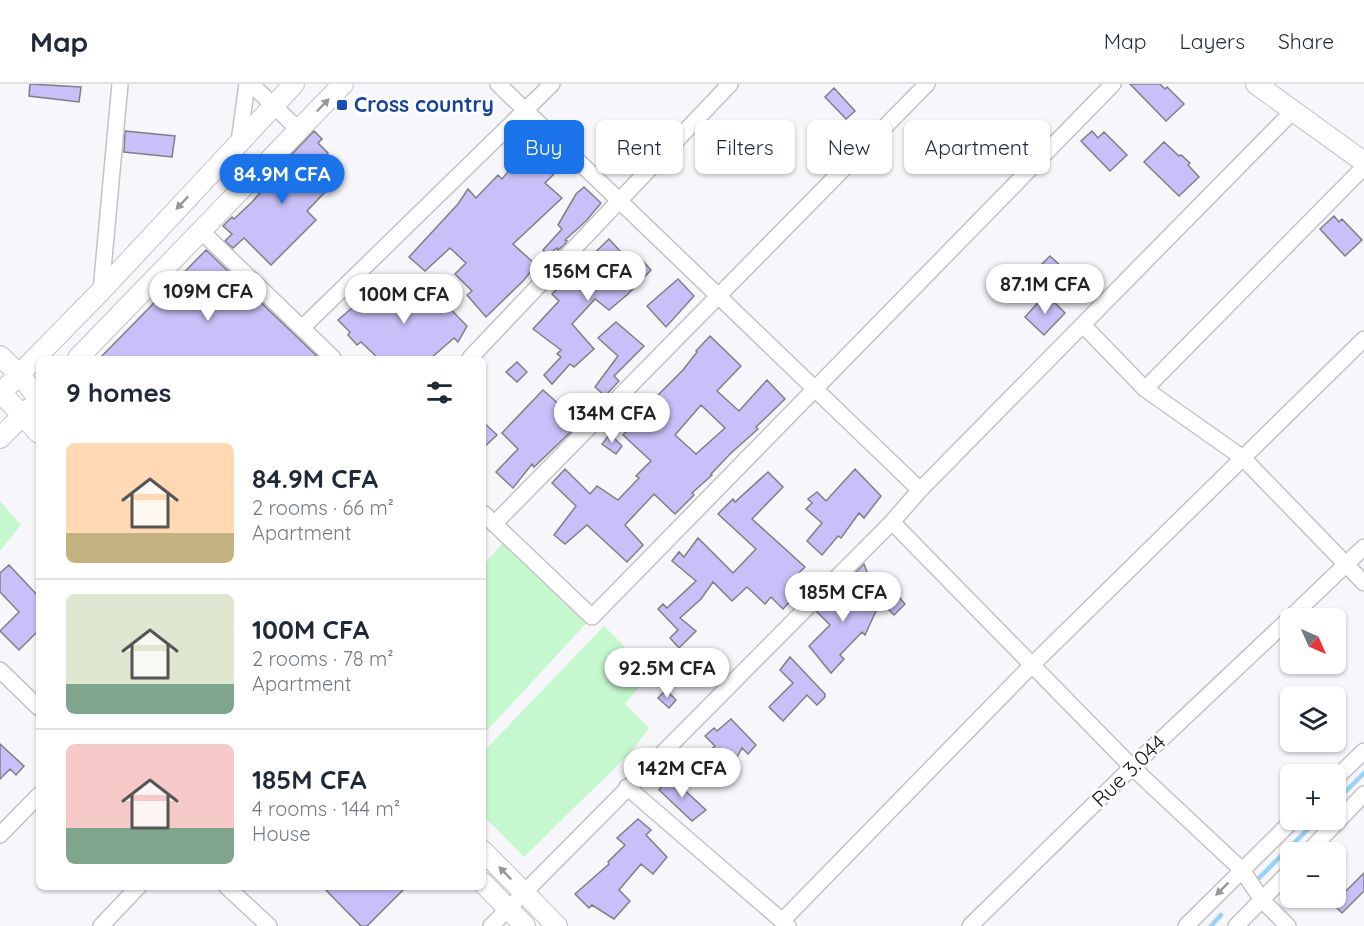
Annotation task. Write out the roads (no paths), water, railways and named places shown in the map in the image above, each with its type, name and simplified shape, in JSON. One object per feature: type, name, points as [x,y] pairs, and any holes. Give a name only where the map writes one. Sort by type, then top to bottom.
[{"type":"main road","points":[[37,356],[101,291],[294,84]]},
{"type":"main road","points":[[80,356],[343,84]]},
{"type":"main road","points":[[1256,84],[1364,162]]},
{"type":"main road","points":[[0,356],[19,374],[36,395]]},
{"type":"main road","points":[[36,357],[0,393],[36,430]]},
{"type":"main road","points":[[0,438],[36,402]]},
{"type":"main road","points":[[486,854],[557,926]]},
{"type":"main road","points":[[486,886],[525,926]]},
{"type":"street","points":[[101,291],[120,84]]},
{"type":"street","points":[[249,84],[299,130]]},
{"type":"street","points":[[239,142],[249,84]]},
{"type":"street","points":[[498,84],[920,490]]},
{"type":"street","points":[[303,327],[552,84]]},
{"type":"street","points":[[472,356],[730,84]]},
{"type":"street","points":[[927,84],[719,296],[488,519],[592,617],[1113,84]]},
{"type":"street","points":[[491,926],[892,522],[920,490],[1293,111]]},
{"type":"street","points":[[1145,389],[1364,166]]},
{"type":"street","points":[[201,231],[331,356]]},
{"type":"street","points":[[1083,325],[1145,389],[1243,458],[1364,583]]},
{"type":"street","points":[[627,787],[785,923],[1032,665],[1364,339]]},
{"type":"street","points":[[892,522],[1132,767],[1242,870],[1262,900],[1288,926]]},
{"type":"street","name":"Rue 3.044","points":[[1301,608],[1364,547]]},
{"type":"street","name":"Rue 3.044","points":[[970,926],[1132,767],[1280,627]]},
{"type":"street","points":[[0,670],[36,705]]},
{"type":"street","points":[[1346,768],[1364,751]]},
{"type":"street","points":[[1318,842],[1364,794]]},
{"type":"street","points":[[0,835],[36,798]]},
{"type":"street","points":[[1186,926],[1283,830]]},
{"type":"street","points":[[1236,926],[1280,881]]},
{"type":"street","points":[[101,926],[135,890]]},
{"type":"street","points":[[230,890],[269,926]]},
{"type":"waterway","points":[[1346,791],[1364,773]]},
{"type":"waterway","points":[[1254,883],[1307,830]]},
{"type":"waterway","points":[[1211,926],[1221,915]]},
{"type":"place","name":"Cross country","points":[[342,105]]}]
